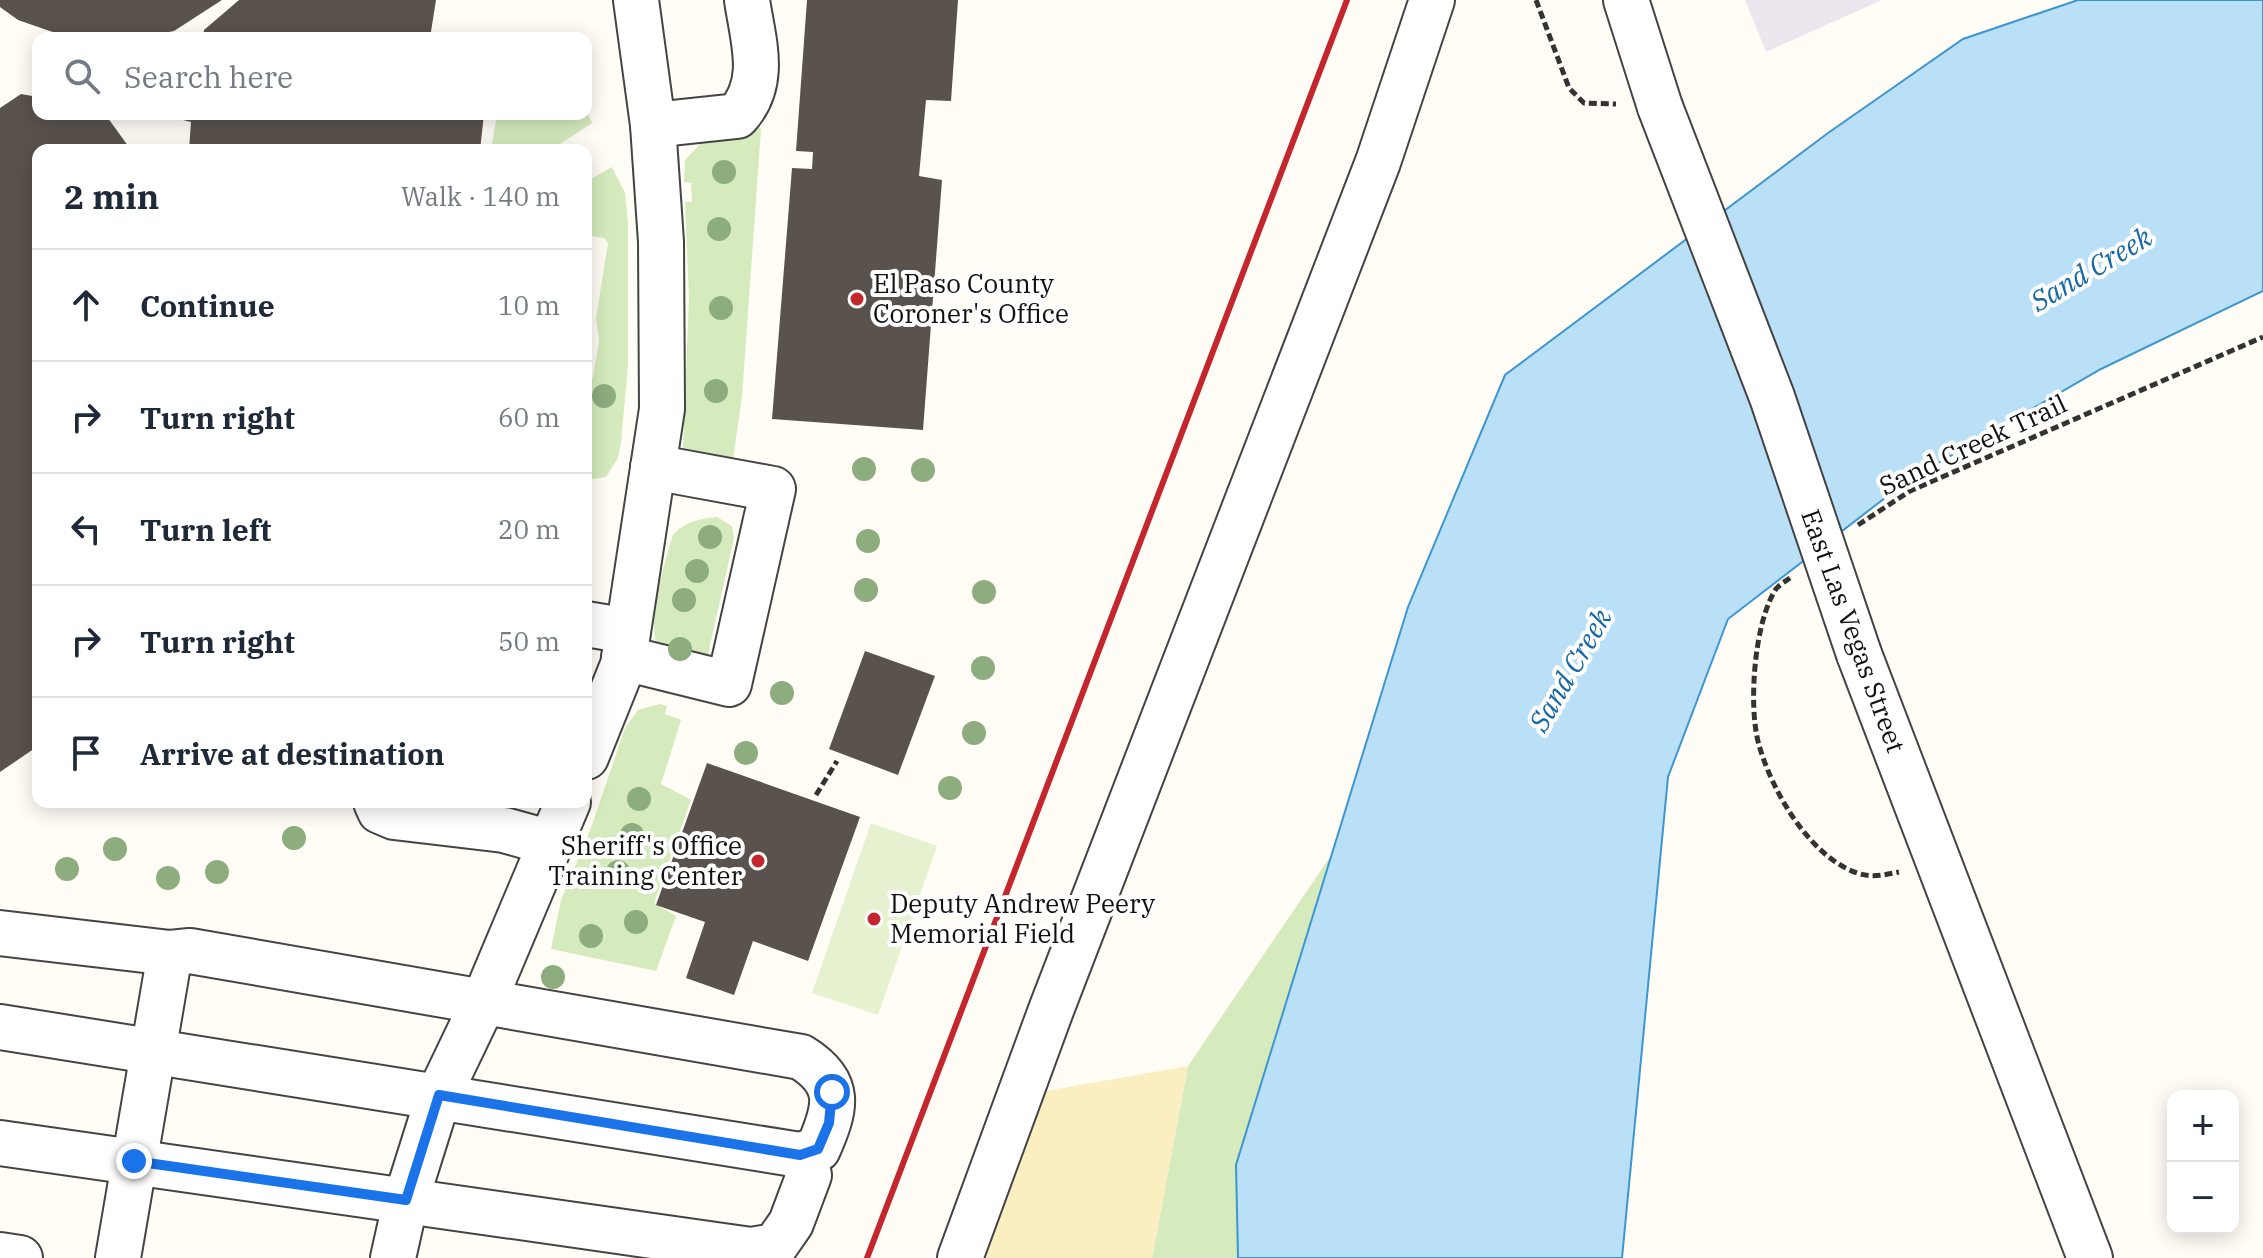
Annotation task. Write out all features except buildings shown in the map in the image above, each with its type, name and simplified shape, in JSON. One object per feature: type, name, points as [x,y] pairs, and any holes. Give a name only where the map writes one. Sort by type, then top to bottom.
[{"type":"street","points":[[592,732],[626,644],[662,409],[661,242],[653,125],[636,0]]},
{"type":"street","points":[[653,125],[737,116],[751,101],[758,70],[747,0]]},
{"type":"street","points":[[960,1258],[1051,1010],[1367,189],[1432,0]]},
{"type":"street","name":"East Las Vegas Street","points":[[1626,0],[1642,111],[1772,397],[1859,654],[2090,1258]]},
{"type":"street","points":[[592,627],[626,644],[729,684],[773,489],[653,467]]},
{"type":"street","points":[[379,808],[394,817],[504,830],[551,843]]},
{"type":"street","points":[[393,1258],[406,1200],[439,1095],[484,1001],[566,808]]},
{"type":"street","points":[[0,933],[170,953],[190,951],[801,1057],[820,1068],[832,1092],[829,1123],[818,1149],[800,1155],[153,1049],[0,1027]]},
{"type":"street","points":[[118,1258],[170,953]]},
{"type":"street","points":[[0,1143],[773,1252],[791,1223],[809,1175],[800,1155]]},
{"type":"street","points":[[0,1255],[20,1258]]},
{"type":"path","points":[[1536,0],[1569,88],[1584,103],[1620,104],[1642,111]]},
{"type":"path","name":"Sand Creek Trail","points":[[1855,527],[1910,491],[2263,337]]},
{"type":"path","points":[[1799,571],[1776,589],[1758,638],[1754,707],[1758,744],[1778,792],[1819,849],[1855,872],[1877,876],[1902,872],[1896,857]]},
{"type":"path","points":[[816,795],[837,761]]},
{"type":"shaded area","points":[[1745,0],[1882,0],[1766,52]]},
{"type":"green space","points":[[496,120],[591,120],[592,123],[560,144],[492,144]]},
{"type":"green space","points":[[755,123],[761,129],[742,397],[732,466],[687,457],[683,448],[689,298],[685,202],[692,202],[691,183],[684,182],[685,160],[704,140]]},
{"type":"green space","points":[[612,167],[625,193],[628,224],[628,365],[618,458],[606,477],[592,479],[592,379],[599,341],[596,318],[608,243],[604,238],[592,236],[592,179]]},
{"type":"green space","points":[[717,517],[732,526],[734,538],[707,659],[660,651],[654,627],[655,611],[673,535],[693,522]]},
{"type":"green space","points":[[660,704],[667,706],[665,714],[681,720],[661,784],[691,800],[654,903],[676,916],[656,971],[551,949],[561,900],[592,825],[625,728],[638,710]]},
{"type":"green space","name":"Deputy Andrew Peery Memorial Field","points":[[871,823],[937,846],[878,1015],[812,993]]},
{"type":"green space","points":[[1332,854],[1236,1165],[1238,1258],[1152,1258],[1188,1066]]},
{"type":"sand","points":[[1188,1066],[1152,1258],[944,1258],[1006,1098]]},
{"type":"water","name":"Sand Creek","points":[[2078,0],[2263,0],[2263,291],[2101,369],[1907,481],[1728,619],[1668,777],[1622,1258],[1238,1258],[1236,1165],[1408,607],[1505,375],[1828,133],[1963,39]]},
{"type":"railway","points":[[867,1258],[1347,0]]},
{"type":"place","name":"El Paso County Coroner's Office","points":[[857,299]]},
{"type":"place","name":"Sheriff's Office Training Center","points":[[758,861]]},
{"type":"place","name":"Deputy Andrew Peery Memorial Field","points":[[874,919]]},
{"type":"route","points":[[134,1161],[406,1200],[439,1095],[800,1155],[818,1149],[829,1123],[832,1092]]}]
